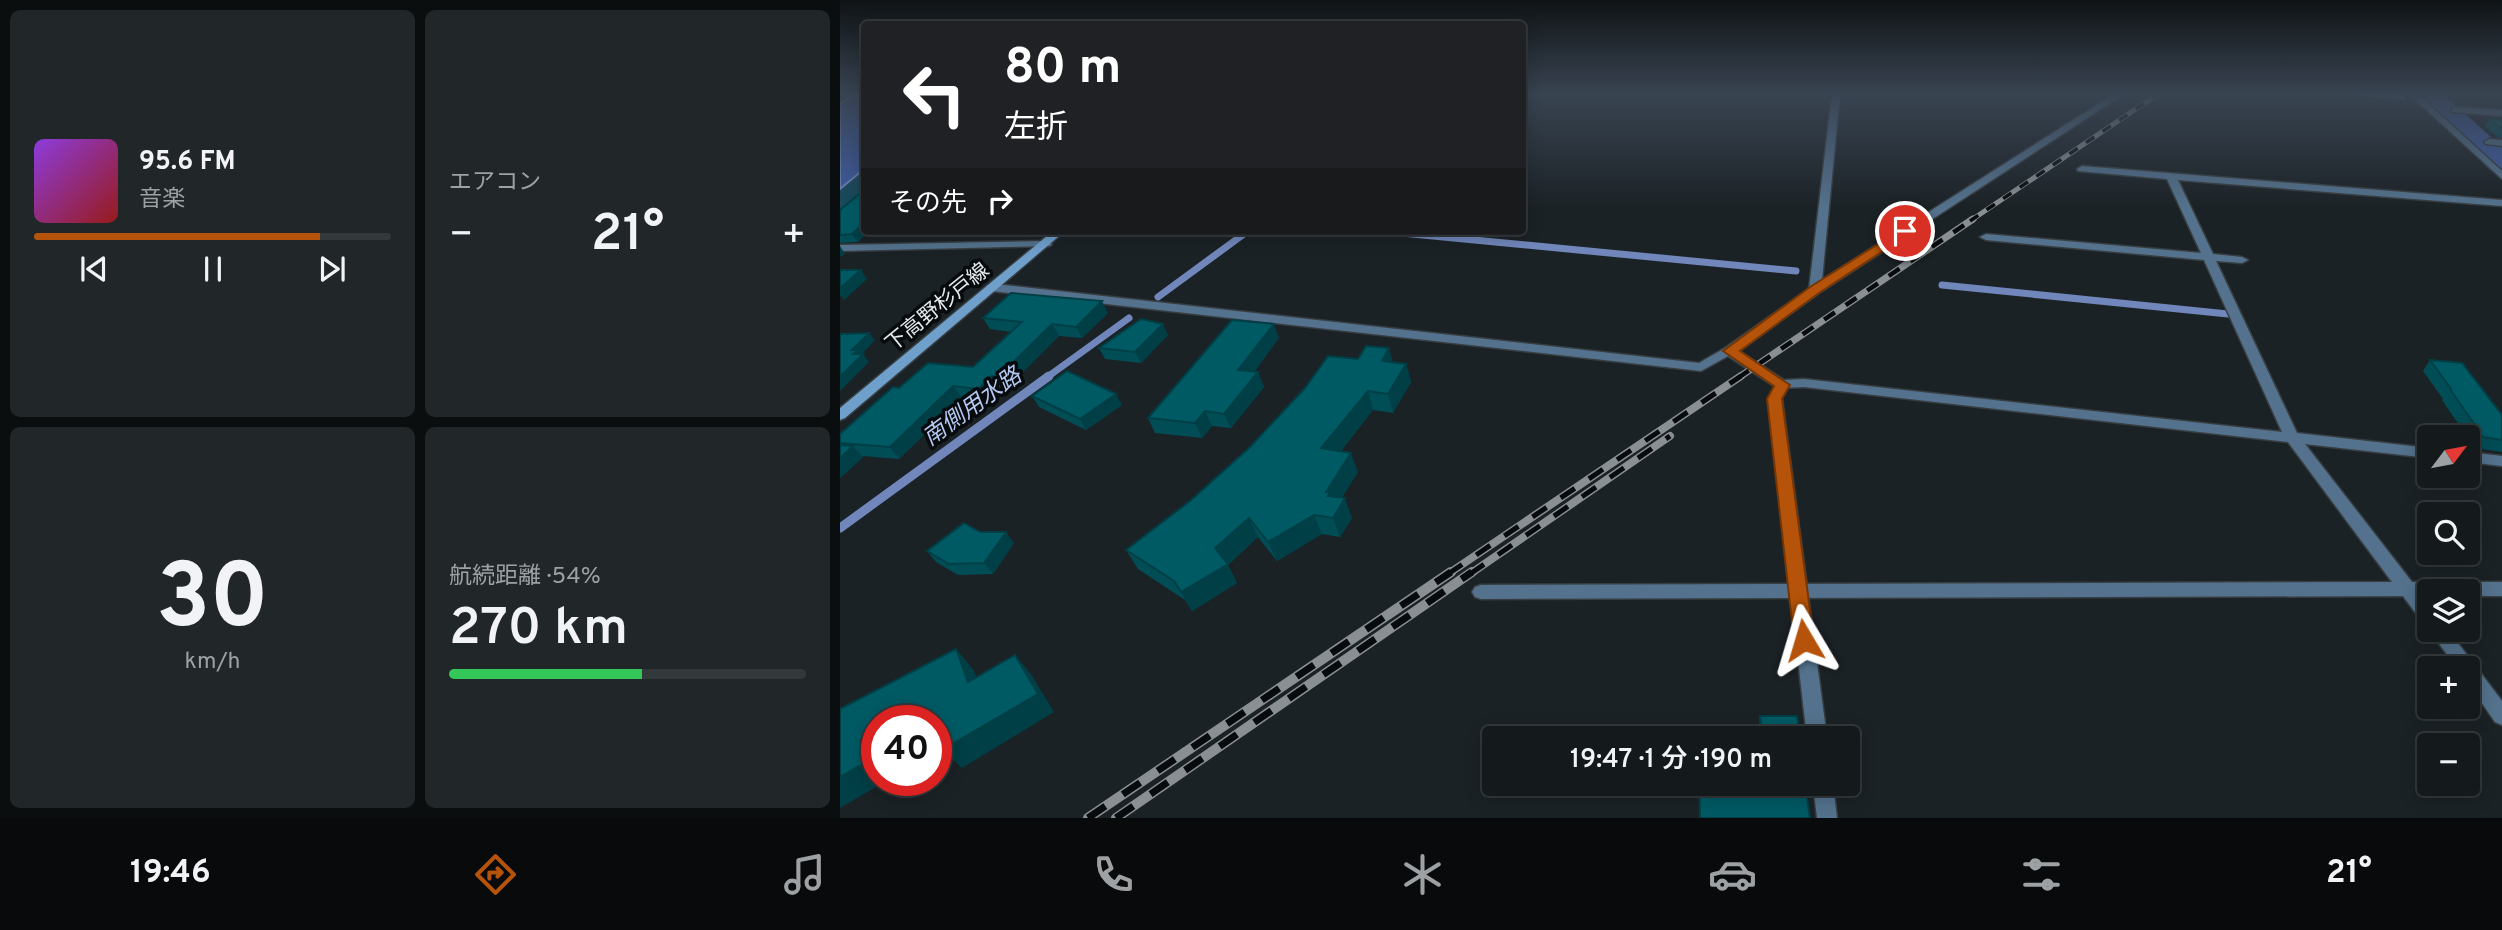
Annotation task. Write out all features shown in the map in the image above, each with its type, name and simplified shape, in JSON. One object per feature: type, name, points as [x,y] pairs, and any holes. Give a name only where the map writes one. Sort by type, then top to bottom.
[{"type":"main road","name":"下高野杉戸線","points":[[840,415],[1055,235]]},
{"type":"street","points":[[1815,290],[1832,132]]},
{"type":"street","points":[[995,288],[1701,367],[1730,351],[1815,290],[2061,132]]},
{"type":"street","points":[[2454,132],[2502,176]]},
{"type":"street","points":[[2489,142],[2502,143]]},
{"type":"street","points":[[2082,169],[2502,203]]},
{"type":"street","points":[[2171,176],[2292,437],[2417,601]]},
{"type":"street","points":[[1986,237],[2242,260]]},
{"type":"street","points":[[840,248],[1046,243]]},
{"type":"street","points":[[1730,351],[1778,392],[1798,591],[1815,726]]},
{"type":"street","points":[[1778,392],[1804,383],[2417,452]]},
{"type":"street","points":[[2480,458],[2502,461]]},
{"type":"street","points":[[1480,592],[2502,589]]},
{"type":"street","points":[[2480,686],[2502,716]]},
{"type":"street","points":[[1824,796],[1827,818]]},
{"type":"shaded area","points":[[861,172],[861,192],[840,210],[840,189]]},
{"type":"water","points":[[840,132],[861,132],[861,172],[840,189]]},
{"type":"building","points":[[861,192],[861,226],[852,234],[840,235],[840,210]]},
{"type":"building","points":[[840,270],[861,270],[840,288]]},
{"type":"building","points":[[1011,293],[1102,301],[1076,327],[1052,324],[997,378],[992,376],[978,389],[953,386],[890,447],[840,443],[840,434],[893,387],[899,388],[928,363],[973,367],[1022,322],[983,318]]},
{"type":"building","points":[[1141,319],[1163,324],[1135,352],[1099,348]]},
{"type":"building","points":[[1232,320],[1274,324],[1238,370],[1258,372],[1224,414],[1205,411],[1195,423],[1148,418]]},
{"type":"building","points":[[869,333],[852,350],[858,350],[853,354],[863,354],[840,377],[840,334]]},
{"type":"building","points":[[1366,346],[1389,348],[1382,361],[1406,364],[1388,394],[1368,391],[1321,448],[1351,453],[1326,492],[1330,493],[1328,496],[1345,498],[1333,518],[1314,515],[1268,542],[1249,518],[1215,548],[1228,564],[1181,592],[1174,581],[1126,550],[1190,501],[1249,448],[1305,388],[1328,356],[1358,359]]},
{"type":"building","points":[[2430,360],[2462,363],[2502,415],[2502,440],[2483,437],[2480,425],[2475,425],[2450,389],[2452,390]]},
{"type":"building","points":[[1067,371],[1116,394],[1080,419],[1032,396]]},
{"type":"building","points":[[840,445],[853,446],[840,458]]},
{"type":"building","points":[[964,523],[980,532],[1006,532],[984,563],[949,564],[927,551]]},
{"type":"building","points":[[956,649],[968,682],[1015,655],[1038,694],[952,744],[952,705],[861,705],[861,765],[840,777],[840,709]]},
{"type":"building","points":[[1760,716],[1797,716],[1798,726],[1761,726]]},
{"type":"building","points":[[1699,796],[1807,796],[1810,818],[1700,818]]},
{"type":"waterway","points":[[2467,132],[2502,164]]},
{"type":"waterway","name":"南側用水路","points":[[1158,297],[1243,235]]},
{"type":"waterway","points":[[1422,235],[1796,271]]},
{"type":"waterway","points":[[1942,285],[2228,314]]},
{"type":"waterway","name":"南側用水路","points":[[1046,378],[1129,318]]},
{"type":"waterway","name":"南側用水路","points":[[840,528],[1049,376]]},
{"type":"railway","points":[[1970,221],[2101,132]]},
{"type":"railway","points":[[1738,378],[1973,219]]},
{"type":"railway","points":[[1448,574],[1741,376]]},
{"type":"railway","points":[[1470,574],[1670,436]]},
{"type":"railway","points":[[1088,818],[1451,572]]},
{"type":"railway","points":[[1116,818],[1472,572]]},
{"type":"route","points":[[1804,640],[1774,399],[1782,385],[1730,351],[1815,290],[1905,231]]}]
